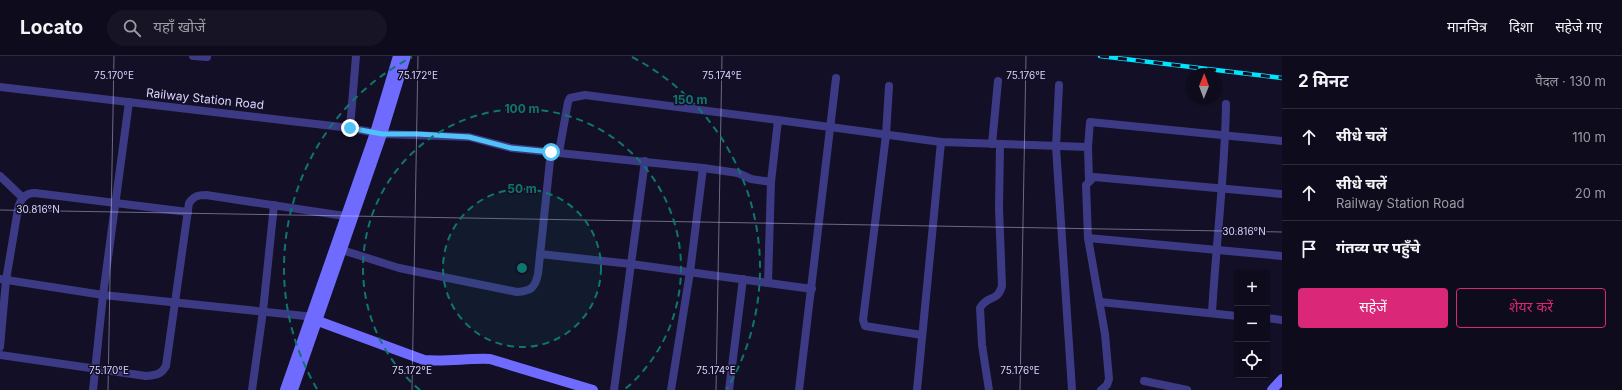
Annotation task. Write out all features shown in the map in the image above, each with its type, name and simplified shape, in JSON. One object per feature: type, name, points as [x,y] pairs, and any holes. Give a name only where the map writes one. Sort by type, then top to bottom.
[{"type":"street","points":[[193,56],[207,58]]},
{"type":"street","points":[[350,128],[356,56]]},
{"type":"street","points":[[379,134],[398,56]]},
{"type":"street","points":[[293,390],[350,217],[406,56]]},
{"type":"street","points":[[799,390],[836,78]]},
{"type":"street","points":[[989,390],[982,345],[980,308],[987,300],[996,297],[1000,293],[1002,286],[996,145],[998,81]]},
{"type":"street","points":[[1059,85],[1056,147],[1072,390]]},
{"type":"street","points":[[889,86],[886,136],[864,324],[868,327],[922,335]]},
{"type":"street","name":"Railway Station Road","points":[[0,87],[350,128],[379,134],[469,137],[511,148],[703,168],[738,173],[751,179],[771,182]]},
{"type":"street","points":[[342,250],[399,268],[517,292],[526,291],[536,284],[555,152],[568,102],[570,98],[576,96],[592,96],[778,120],[886,136],[941,142],[1088,147]]},
{"type":"street","points":[[93,390],[103,295],[129,102]]},
{"type":"street","points":[[1212,314],[1226,135],[1226,104]]},
{"type":"street","points":[[768,283],[771,182],[778,120]]},
{"type":"street","points":[[1089,181],[1088,147],[1090,122],[1282,141]]},
{"type":"street","points":[[916,390],[941,142]]},
{"type":"street","points":[[614,390],[645,161]]},
{"type":"street","points":[[671,390],[690,272],[703,168]]},
{"type":"street","points":[[0,176],[22,197]]},
{"type":"street","points":[[1101,390],[1107,385],[1108,379],[1105,334],[1088,238],[1086,185],[1089,181],[1094,177],[1282,194]]},
{"type":"street","points":[[0,347],[3,279],[22,197],[28,193],[36,193],[188,212]]},
{"type":"street","points":[[0,355],[146,376],[160,374],[166,366],[189,203],[193,197],[199,195],[350,217]]},
{"type":"street","points":[[252,390],[263,311],[274,205]]},
{"type":"street","points":[[285,390],[316,319],[342,250],[350,217]]},
{"type":"street","points":[[1088,238],[1282,256]]},
{"type":"street","points":[[540,254],[631,264],[812,289]]},
{"type":"street","points":[[3,279],[103,295],[263,311],[316,319],[424,360],[438,361],[475,358],[490,359],[593,390]]},
{"type":"street","points":[[729,390],[743,279]]},
{"type":"street","points":[[1100,302],[1234,316]]},
{"type":"street","points":[[1270,318],[1282,320]]},
{"type":"street","points":[[1272,390],[1282,379]]},
{"type":"street","points":[[1144,381],[1187,390]]},
{"type":"railway","points":[[1100,56],[1282,78]]},
{"type":"route","points":[[350,128],[382,134],[417,134],[469,137],[511,148],[551,152]]}]
